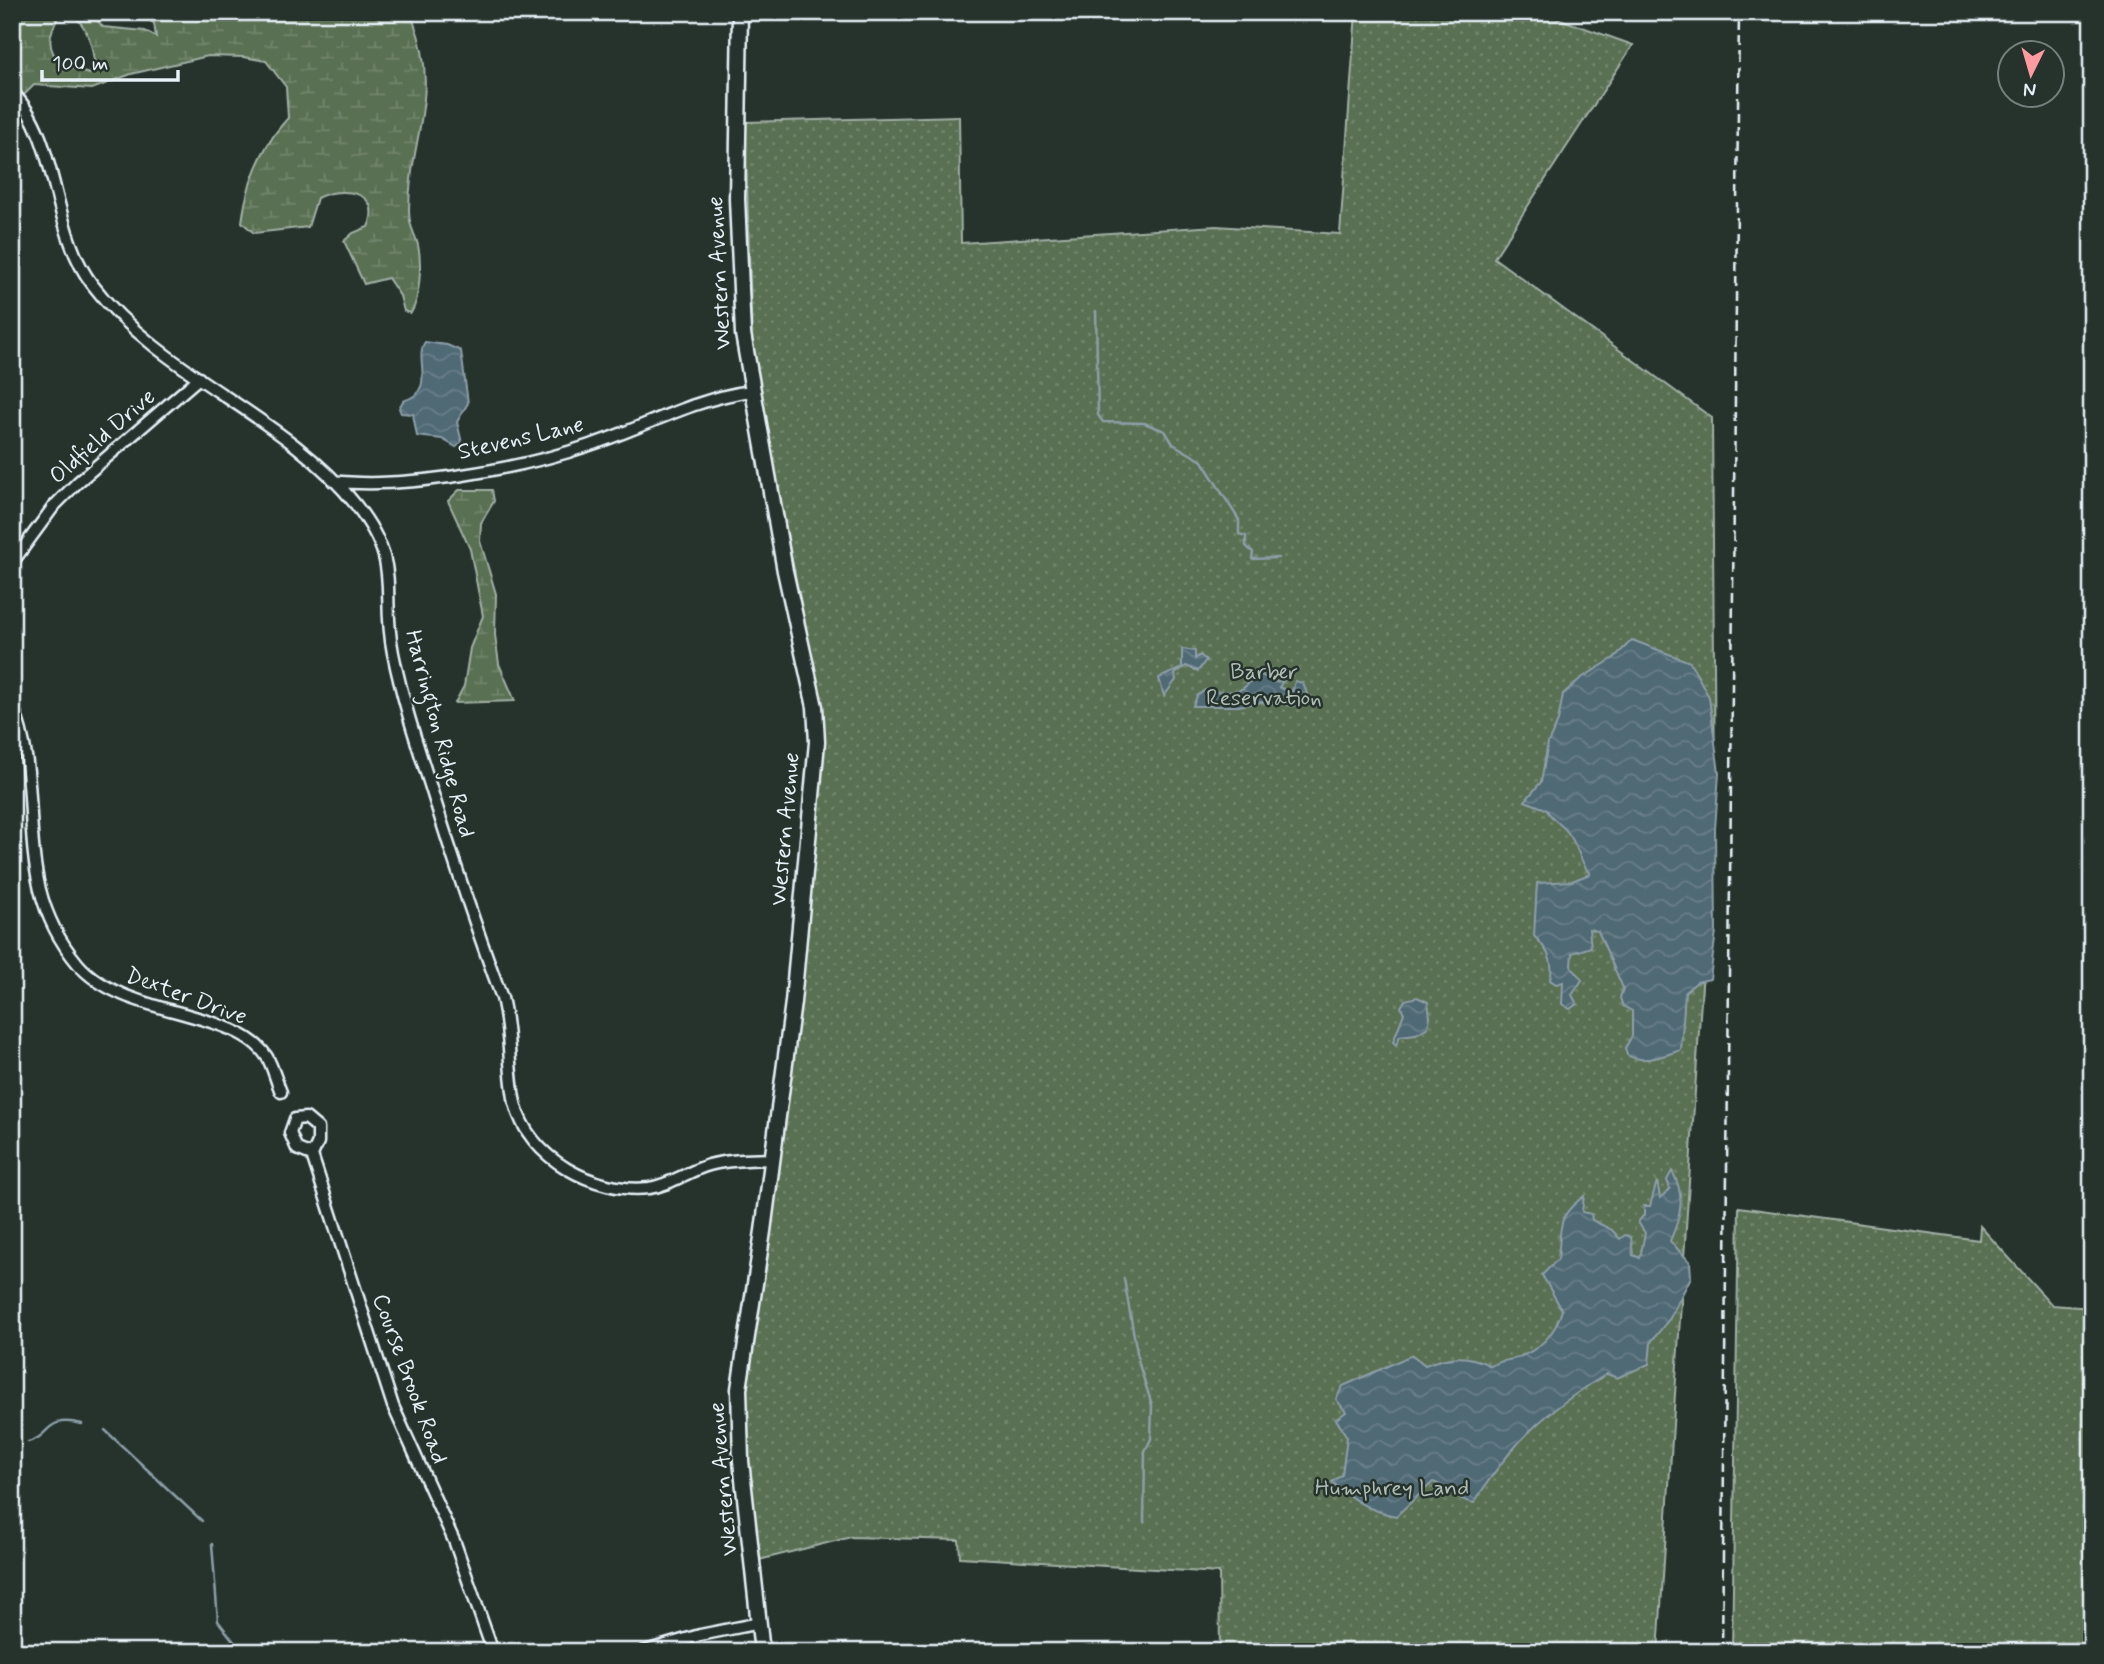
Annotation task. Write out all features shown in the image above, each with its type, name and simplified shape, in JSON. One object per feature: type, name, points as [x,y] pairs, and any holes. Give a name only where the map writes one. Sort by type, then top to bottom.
[{"type":"street","name":"Western Avenue","points":[[740,12],[739,291],[751,391],[785,570],[806,657],[815,707],[817,743],[793,1002],[738,1388],[741,1461],[762,1652]]},
{"type":"street","name":"Harrington Ridge Road","points":[[12,92],[31,117],[68,236],[89,281],[125,322],[304,455],[333,481],[369,523],[387,562],[393,653],[448,842],[509,1023],[515,1102],[520,1117],[555,1160],[585,1180],[606,1185],[648,1188],[724,1161],[772,1159]]},
{"type":"street","name":"Oldfield Drive","points":[[12,563],[54,506],[78,482],[199,378]]},
{"type":"street","name":"Stevens Lane","points":[[333,481],[360,485],[399,482],[533,461],[594,444],[704,401],[751,391]]},
{"type":"street","name":"Dexter Drive","points":[[12,704],[23,733],[29,832],[39,891],[57,936],[79,965],[101,985],[144,1004],[225,1028],[250,1040],[266,1056],[281,1092]]},
{"type":"street","name":"Course Brook Road","points":[[312,1155],[393,1406],[455,1544],[493,1652]]},
{"type":"street","points":[[642,1652],[699,1635],[760,1623]]},
{"type":"green space","points":[[12,12],[62,12],[51,35],[53,53],[67,66],[90,74],[95,69],[89,37],[81,23],[68,12],[90,12],[103,27],[145,31],[156,37],[154,23],[134,12],[375,12],[404,15],[413,20],[425,71],[422,116],[410,184],[409,216],[418,245],[420,271],[411,313],[404,311],[400,296],[388,278],[364,284],[344,241],[353,233],[368,227],[370,205],[365,198],[357,194],[337,192],[317,198],[308,227],[254,233],[242,222],[256,167],[270,141],[288,118],[286,87],[266,61],[208,56],[131,74],[92,89],[34,85],[24,95],[12,86]]},
{"type":"green space","name":"Barber Reservation","points":[[1356,12],[1540,12],[1633,45],[1494,258],[1712,418],[1715,788],[1658,1652],[1217,1652],[1220,1650],[1219,1573],[960,1557],[959,1540],[851,1537],[755,1561],[739,1389],[763,1231],[817,742],[809,644],[770,452],[752,346],[745,122],[959,116],[961,243],[1216,226],[1340,234]]},
{"type":"green space","points":[[459,490],[492,490],[494,501],[481,523],[480,541],[496,594],[495,635],[499,664],[515,701],[455,703],[464,686],[470,648],[483,616],[470,549],[448,501]]},
{"type":"green space","points":[[1739,1207],[1979,1240],[1980,1226],[2052,1305],[2092,1308],[2092,1652],[1732,1652]]},
{"type":"water","points":[[425,342],[447,345],[461,351],[468,403],[457,422],[462,443],[456,447],[442,439],[417,436],[413,414],[401,413],[399,408],[403,401],[420,390],[423,374],[421,357]]},
{"type":"water","points":[[1632,640],[1690,662],[1709,697],[1719,773],[1715,829],[1716,931],[1710,979],[1697,982],[1685,992],[1681,1050],[1647,1059],[1627,1055],[1625,1048],[1632,1036],[1632,1011],[1623,1006],[1620,998],[1623,988],[1598,931],[1589,929],[1591,947],[1572,953],[1571,966],[1582,980],[1572,995],[1577,1004],[1570,1009],[1562,1004],[1563,982],[1556,984],[1550,980],[1549,956],[1534,936],[1537,883],[1572,881],[1590,874],[1566,831],[1546,809],[1525,801],[1541,782],[1548,743],[1558,721],[1563,694],[1580,679],[1614,658]]},
{"type":"water","points":[[1182,649],[1195,651],[1195,659],[1200,655],[1206,660],[1198,671],[1186,666],[1175,674],[1176,680],[1164,696],[1159,678],[1182,668]]},
{"type":"water","points":[[1256,672],[1273,682],[1283,681],[1279,687],[1292,693],[1295,681],[1303,683],[1308,697],[1303,703],[1293,706],[1262,702],[1238,706],[1193,706],[1197,696],[1205,690],[1241,690]]},
{"type":"water","points":[[1417,997],[1428,1002],[1428,1027],[1416,1034],[1400,1036],[1396,1045],[1393,1042],[1404,1013],[1401,1007],[1405,1000]]},
{"type":"water","points":[[1672,1171],[1679,1189],[1680,1206],[1670,1241],[1690,1262],[1691,1277],[1670,1318],[1651,1342],[1649,1364],[1617,1378],[1607,1374],[1565,1401],[1516,1445],[1474,1503],[1433,1482],[1396,1516],[1362,1504],[1332,1482],[1342,1475],[1347,1437],[1336,1419],[1346,1412],[1336,1399],[1343,1386],[1412,1355],[1425,1365],[1458,1357],[1474,1359],[1491,1366],[1533,1350],[1546,1340],[1562,1310],[1542,1275],[1558,1259],[1560,1231],[1568,1211],[1584,1196],[1582,1212],[1591,1214],[1592,1220],[1612,1230],[1620,1239],[1625,1235],[1631,1237],[1633,1255],[1640,1258],[1645,1233],[1638,1222],[1644,1215],[1644,1206],[1650,1206],[1657,1181],[1660,1198],[1670,1189],[1667,1180]]},
{"type":"waterway","points":[[1096,311],[1098,415],[1103,422],[1144,423],[1165,431],[1173,444],[1202,461],[1239,520],[1239,534],[1246,536],[1246,546],[1253,552],[1252,559],[1278,558]]},
{"type":"waterway","points":[[1124,1279],[1139,1364],[1152,1405],[1151,1439],[1145,1451],[1144,1522]]},
{"type":"waterway","points":[[28,1442],[55,1424],[82,1424]]},
{"type":"waterway","points":[[105,1430],[202,1521]]},
{"type":"waterway","points":[[12,1445],[16,1444]]},
{"type":"waterway","points":[[212,1544],[218,1621],[242,1652]]},
{"type":"railway","points":[[1722,1652],[1739,12]]},
{"type":"park label","name":"Humphrey Land","points":[[1392,1489]]}]
